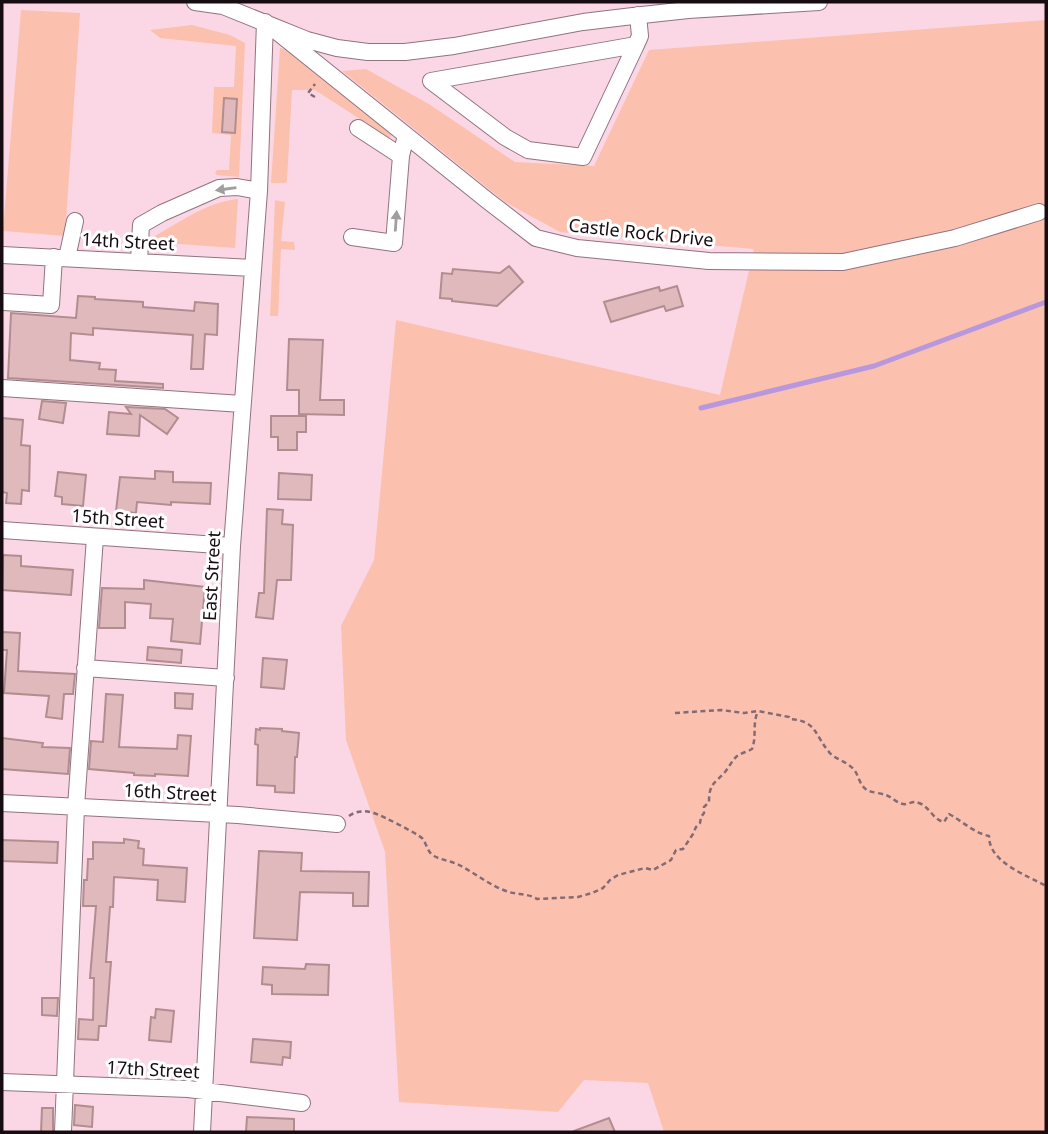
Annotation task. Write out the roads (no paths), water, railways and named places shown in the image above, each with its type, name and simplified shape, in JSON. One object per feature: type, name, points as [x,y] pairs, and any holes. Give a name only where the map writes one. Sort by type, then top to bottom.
[{"type":"street","points":[[195,2],[223,6],[307,40],[368,52],[405,52],[454,46],[583,22],[638,15],[819,2]]},
{"type":"street","points":[[636,45],[431,81],[505,137],[528,150],[583,157],[636,45],[640,36],[638,15]]},
{"type":"street","name":"Castle Rock Drive","points":[[265,22],[536,237],[577,248],[709,261],[843,262],[955,238],[1039,212]]},
{"type":"street","name":"East Street","points":[[202,1132],[232,546],[260,191],[265,22]]},
{"type":"street","points":[[358,128],[401,156]]},
{"type":"street","points":[[352,237],[394,243],[401,156],[406,135]]},
{"type":"street","points":[[139,261],[141,225],[219,188],[237,187],[260,191]]},
{"type":"street","points":[[4,302],[51,305],[60,258],[75,221]]},
{"type":"street","name":"14th Street","points":[[2,255],[253,268]]},
{"type":"street","points":[[2,388],[242,404]]},
{"type":"street","name":"15th Street","points":[[2,530],[232,546]]},
{"type":"street","points":[[63,1132],[76,807],[95,537]]},
{"type":"street","points":[[85,668],[226,678]]},
{"type":"street","name":"16th Street","points":[[2,803],[337,824]]},
{"type":"street","name":"17th Street","points":[[2,1082],[204,1091],[302,1103]]},
{"type":"waterway","points":[[701,408],[874,366],[1046,302]]}]
